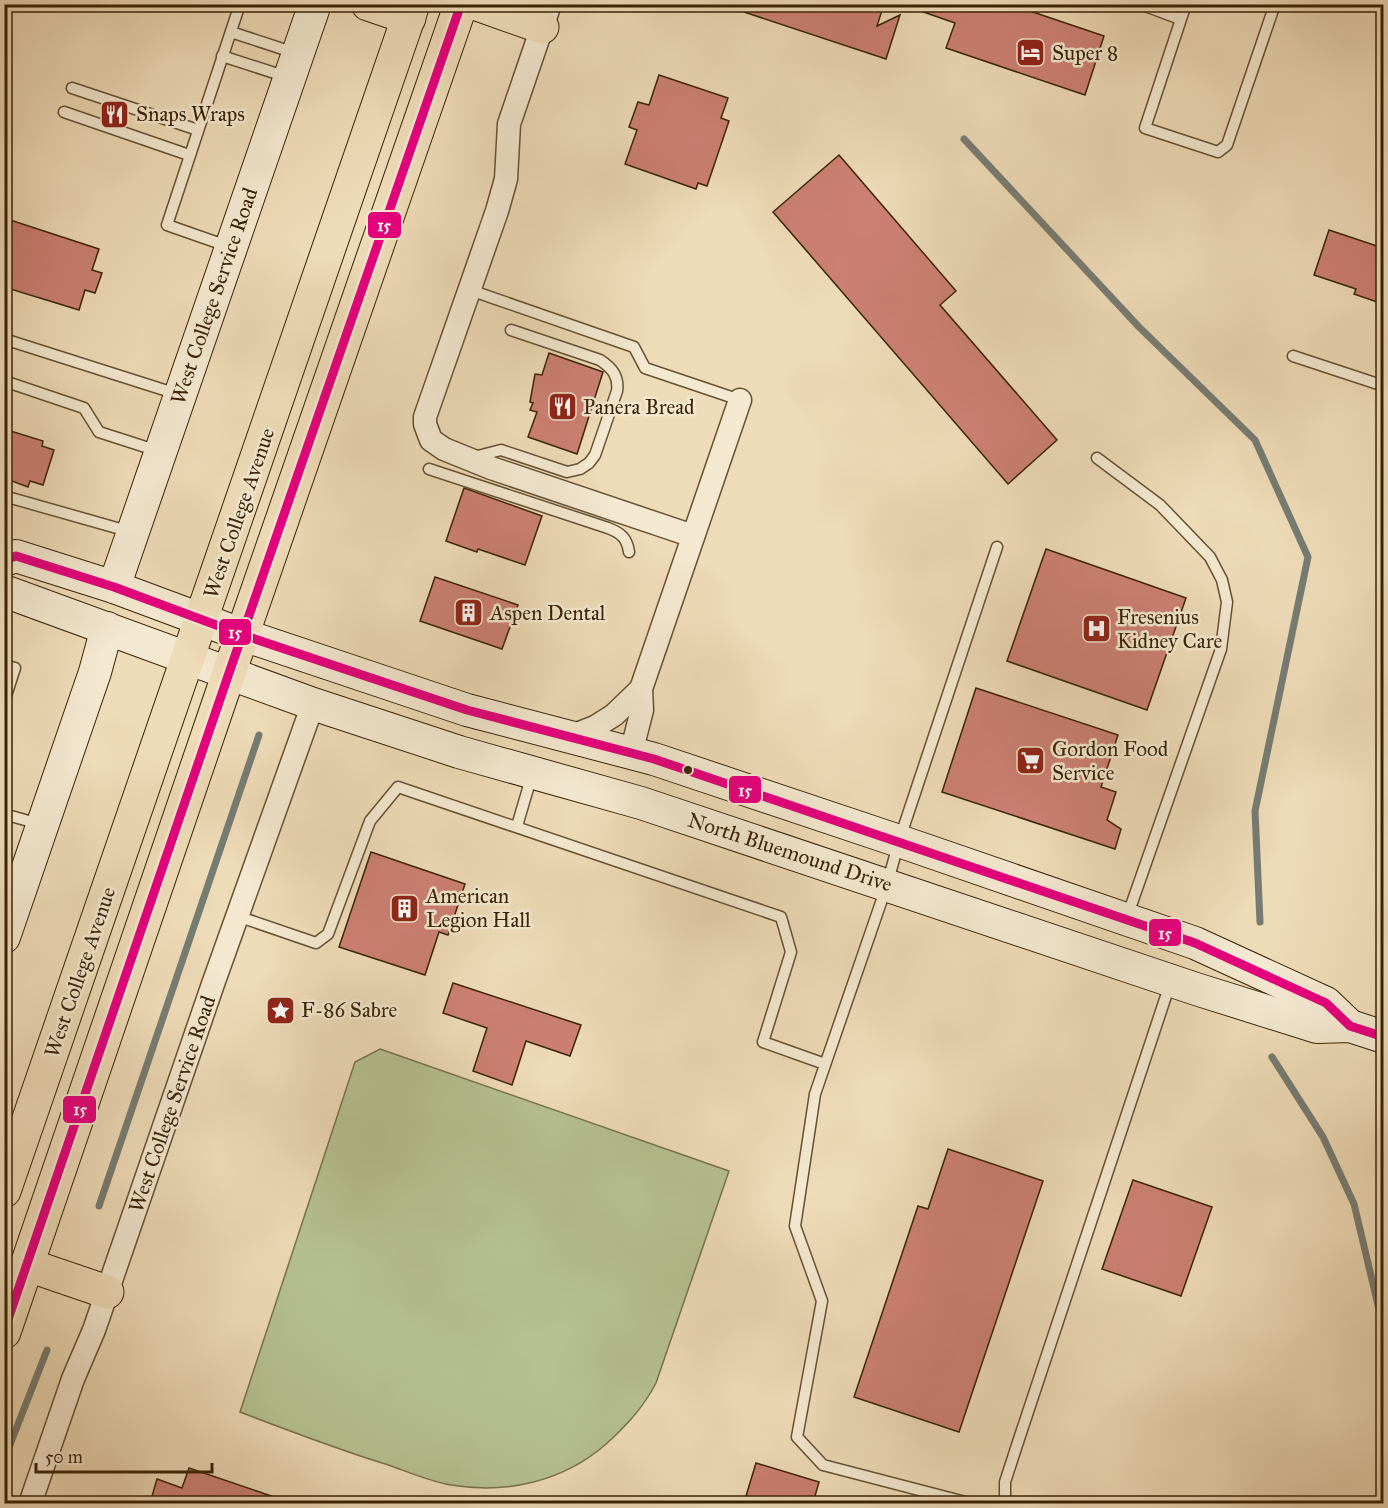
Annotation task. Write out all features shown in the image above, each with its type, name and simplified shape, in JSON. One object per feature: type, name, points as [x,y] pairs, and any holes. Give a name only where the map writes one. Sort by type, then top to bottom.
[{"type":"main road","name":"West College Service Road","points":[[114,587],[315,4]]},
{"type":"main road","points":[[368,4],[411,11]]},
{"type":"main road","name":"West College Avenue","points":[[4,1332],[461,4]]},
{"type":"main road","points":[[477,4],[546,16]]},
{"type":"main road","name":"West College Avenue","points":[[4,1191],[411,11]]},
{"type":"main road","name":"North Bluemound Drive","points":[[4,560],[16,556],[114,587],[202,621],[467,710],[631,753],[1126,919],[1195,943],[1326,1003],[1350,1026]]},
{"type":"main road","name":"North Bluemound Drive","points":[[4,591],[313,704],[481,758],[641,803],[1171,981],[1317,1027],[1350,1026],[1383,1037]]},
{"type":"main road","points":[[4,937],[95,672],[107,628]]},
{"type":"main road","points":[[481,758],[522,750],[607,774],[621,766],[631,753]]},
{"type":"main road","points":[[28,1265],[107,1292]]},
{"type":"street","points":[[546,16],[509,124],[506,179],[425,417],[425,424],[431,440],[437,446],[693,536]]},
{"type":"street","points":[[631,753],[642,710],[641,689],[740,400]]},
{"type":"street","points":[[572,736],[595,727],[614,715],[641,689]]},
{"type":"street","name":"West College Service Road","points":[[30,1503],[73,1379],[107,1292],[313,704]]},
{"type":"lane","points":[[231,247],[167,225],[240,4]]},
{"type":"lane","points":[[1186,4],[1145,128],[1218,152],[1227,145],[1275,4]]},
{"type":"lane","points":[[1145,5],[1180,18]]},
{"type":"lane","points":[[231,32],[294,66]]},
{"type":"lane","points":[[222,56],[294,66]]},
{"type":"lane","points":[[72,88],[198,130]]},
{"type":"lane","points":[[64,112],[189,155]]},
{"type":"lane","points":[[470,290],[634,347],[645,368],[740,400]]},
{"type":"lane","points":[[468,458],[501,450],[567,472],[580,469],[589,463],[595,454],[617,391],[618,382],[615,374],[600,360],[511,330]]},
{"type":"lane","points":[[4,339],[180,395]]},
{"type":"lane","points":[[1293,356],[1383,386]]},
{"type":"lane","points":[[4,381],[84,408],[99,432],[161,452]]},
{"type":"lane","points":[[1097,459],[1160,505],[1210,557],[1220,574],[1227,602],[1221,649],[1126,919]]},
{"type":"lane","points":[[429,469],[608,528],[620,533],[628,542],[629,552]]},
{"type":"lane","points":[[4,496],[133,533]]},
{"type":"lane","points":[[973,1503],[823,1465],[797,1437],[822,1300],[795,1226],[815,1094],[887,885],[899,841],[997,547]]},
{"type":"lane","points":[[4,665],[15,668],[4,702]]},
{"type":"lane","points":[[517,826],[533,772]]},
{"type":"lane","points":[[237,916],[316,943],[328,934],[370,821],[398,787],[781,917],[791,952],[763,1042],[825,1065]]},
{"type":"lane","points":[[4,814],[42,825]]},
{"type":"lane","points":[[1005,1503],[1005,1482],[1171,981]]},
{"type":"green space","points":[[380,1049],[729,1171],[656,1383],[646,1401],[620,1431],[588,1458],[571,1468],[552,1476],[513,1486],[492,1488],[451,1485],[346,1451],[240,1412],[355,1062]]},
{"type":"building","points":[[733,4],[884,4],[877,26],[900,15],[886,59],[732,8]]},
{"type":"building","name":"Super 8","points":[[909,4],[1022,4],[1021,8],[1104,36],[1085,95],[946,48],[955,23],[909,7]]},
{"type":"building","points":[[659,75],[728,98],[721,118],[729,121],[707,186],[698,183],[696,189],[625,164],[637,130],[629,127],[638,102],[649,105]]},
{"type":"building","points":[[839,155],[956,291],[940,305],[1057,440],[1008,484],[773,212]]},
{"type":"building","points":[[4,218],[99,249],[92,270],[102,273],[95,293],[85,290],[79,310],[4,287]]},
{"type":"building","points":[[1329,230],[1383,248],[1383,304],[1354,294],[1356,289],[1314,275]]},
{"type":"building","name":"Panera Bread","points":[[549,353],[603,372],[577,454],[528,437],[537,412],[530,410],[533,403],[530,402],[535,374],[542,375]]},
{"type":"building","points":[[4,429],[43,441],[42,446],[54,450],[43,485],[30,481],[28,487],[4,478]]},
{"type":"building","points":[[464,488],[542,516],[525,565],[446,541]]},
{"type":"building","name":"Fresenius Kidney Care","points":[[1046,549],[1186,598],[1147,710],[1007,661]]},
{"type":"building","name":"Aspen Dental","points":[[435,577],[518,605],[502,649],[420,621]]},
{"type":"building","name":"Gordon Food Service","points":[[976,688],[1118,735],[1101,787],[1116,792],[1107,820],[1121,829],[1115,849],[942,792]]},
{"type":"building","name":"American Legion Hall","points":[[371,852],[465,884],[448,935],[439,932],[425,975],[339,947]]},
{"type":"building","points":[[453,983],[581,1025],[570,1056],[526,1041],[512,1085],[473,1071],[487,1028],[443,1013]]},
{"type":"building","points":[[948,1149],[1043,1181],[959,1432],[854,1397],[918,1206],[928,1209]]},
{"type":"building","points":[[1133,1180],[1212,1207],[1181,1296],[1102,1269]]},
{"type":"building","points":[[756,1463],[819,1482],[813,1503],[769,1503],[746,1496]]},
{"type":"building","points":[[189,1468],[283,1500],[282,1503],[150,1503],[157,1479],[182,1488]]},
{"type":"waterway","points":[[964,139],[1139,327],[1255,440],[1308,557],[1255,811],[1260,922]]},
{"type":"waterway","points":[[99,1206],[259,735]]},
{"type":"waterway","points":[[1272,1057],[1323,1137],[1354,1204],[1378,1305],[1384,1320]]},
{"type":"waterway","points":[[4,1460],[47,1350]]},
{"type":"transit line","name":"15","points":[[4,1331],[461,4]]},
{"type":"transit line","name":"15","points":[[4,560],[16,556],[114,587],[243,635],[467,710],[654,759],[1195,943],[1326,1003],[1350,1026],[1384,1037]]},
{"type":"place","name":"Super 8","points":[[1031,53]]},
{"type":"place","name":"Snaps Wraps","points":[[115,114]]},
{"type":"place","name":"Panera Bread","points":[[562,407]]},
{"type":"place","name":"Aspen Dental","points":[[469,613]]},
{"type":"place","name":"Fresenius Kidney Care","points":[[1096,629]]},
{"type":"place","name":"Gordon Food Service","points":[[1031,761]]},
{"type":"place","name":"American Legion Hall","points":[[405,908]]},
{"type":"place","name":"F-86 Sabre","points":[[280,1010]]}]
